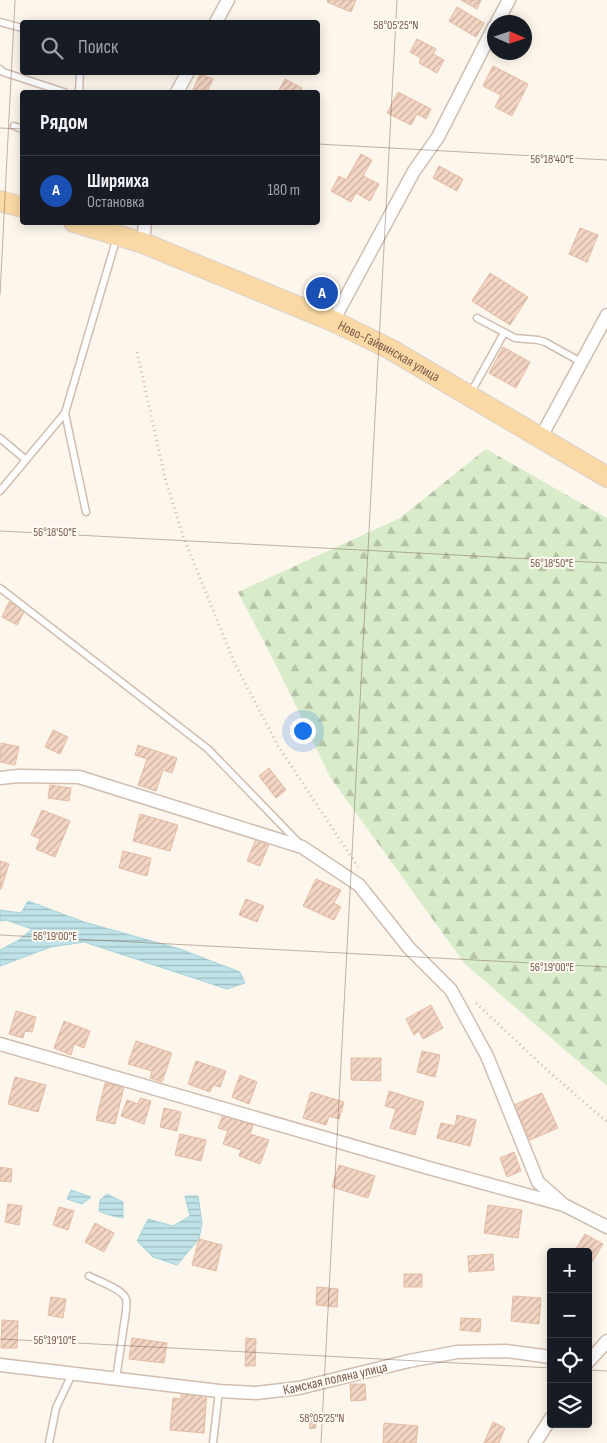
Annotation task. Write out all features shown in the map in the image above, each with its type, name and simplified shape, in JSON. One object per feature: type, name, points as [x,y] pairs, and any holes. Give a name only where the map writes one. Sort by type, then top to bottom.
[{"type":"main road","points":[[0,200],[20,206]]},
{"type":"main road","name":"Ново-Гайвинская улица","points":[[83,225],[143,243],[333,321],[390,349],[607,476]]},
{"type":"street","points":[[217,20],[228,0]]},
{"type":"street","points":[[501,15],[509,0]]},
{"type":"street","points":[[333,321],[414,171],[438,137],[487,41]]},
{"type":"street","points":[[178,90],[186,75]]},
{"type":"street","points":[[143,243],[145,225]]},
{"type":"street","points":[[541,437],[607,315]]},
{"type":"street","points":[[0,778],[18,776],[79,777],[302,847],[358,885],[409,948],[451,990],[487,1056],[538,1182],[564,1205]]},
{"type":"street","points":[[0,1044],[371,1152],[564,1205],[607,1227]]},
{"type":"street","points":[[592,1357],[607,1340]]},
{"type":"street","name":"Камская поляна улица","points":[[0,1365],[220,1391],[256,1393],[300,1388],[409,1361],[457,1352],[506,1351],[547,1356]]},
{"type":"street","points":[[534,1443],[547,1424]]},
{"type":"lane","points":[[0,22],[20,27]]},
{"type":"lane","points":[[0,69],[3,72],[58,90]]},
{"type":"lane","points":[[79,90],[80,75]]},
{"type":"lane","points":[[14,126],[20,128]]},
{"type":"lane","points":[[0,491],[65,413],[118,236]]},
{"type":"lane","points":[[477,318],[515,338],[538,340],[581,362]]},
{"type":"lane","points":[[470,395],[504,333]]},
{"type":"lane","points":[[65,413],[86,512]]},
{"type":"lane","points":[[0,438],[26,460]]},
{"type":"lane","points":[[0,588],[208,749],[302,847]]},
{"type":"lane","points":[[89,1276],[116,1289],[123,1294],[126,1300],[116,1379]]},
{"type":"lane","points":[[49,1443],[56,1408],[72,1374]]},
{"type":"lane","points":[[213,1443],[220,1391]]},
{"type":"path","points":[[137,352],[165,478],[182,536],[234,662],[278,746],[359,868]]},
{"type":"path","points":[[470,998],[533,1058],[607,1122]]},
{"type":"green space","points":[[486,449],[607,518],[607,1086],[465,964],[330,777],[280,673],[238,592],[400,518]]},
{"type":"water","points":[[28,901],[84,922],[180,949],[240,972],[245,983],[227,989],[84,942],[51,947],[0,966],[0,950],[19,940],[32,929],[6,920],[0,921],[0,910],[21,913]]},
{"type":"water","points":[[71,1190],[91,1197],[82,1204],[67,1199]]},
{"type":"water","points":[[107,1194],[123,1202],[123,1218],[99,1211],[100,1200]]},
{"type":"water","points":[[185,1196],[198,1196],[202,1223],[199,1239],[177,1265],[153,1257],[137,1241],[148,1219],[173,1226],[190,1216]]},
{"type":"building","points":[[328,0],[356,0],[351,12],[327,2]]},
{"type":"building","points":[[461,0],[481,0],[477,9]]},
{"type":"building","points":[[457,7],[484,23],[476,37],[449,21]]},
{"type":"building","points":[[417,39],[436,49],[433,54],[444,60],[437,73],[419,63],[421,58],[410,52]]},
{"type":"building","points":[[493,66],[528,84],[512,116],[495,107],[501,95],[483,86]]},
{"type":"building","points":[[200,75],[213,79],[208,90],[193,90]]},
{"type":"building","points":[[285,79],[302,88],[300,90],[279,90]]},
{"type":"building","points":[[398,92],[431,109],[426,119],[417,114],[411,125],[387,113]]},
{"type":"building","points":[[361,154],[372,160],[363,176],[379,184],[370,201],[356,193],[351,202],[331,191],[339,176],[346,180]]},
{"type":"building","points":[[439,166],[463,179],[457,191],[433,178]]},
{"type":"building","points":[[580,228],[598,235],[587,262],[569,254]]},
{"type":"building","points":[[490,273],[528,297],[510,325],[472,301]]},
{"type":"building","points":[[503,347],[530,362],[516,388],[489,373]]},
{"type":"building","points":[[9,602],[25,610],[17,625],[2,617]]},
{"type":"building","points":[[53,730],[68,737],[60,754],[45,747]]},
{"type":"building","points":[[1,743],[19,747],[15,765],[0,762]]},
{"type":"building","points":[[138,745],[177,758],[172,773],[163,770],[156,791],[138,785],[147,759],[135,755]]},
{"type":"building","points":[[269,768],[286,790],[276,798],[259,776]]},
{"type":"building","points":[[50,785],[71,788],[69,801],[48,798]]},
{"type":"building","points":[[42,810],[70,821],[55,857],[36,849],[40,839],[31,835]]},
{"type":"building","points":[[140,814],[178,825],[170,851],[133,841]]},
{"type":"building","points":[[256,839],[269,844],[260,866],[247,861]]},
{"type":"building","points":[[123,851],[151,858],[147,876],[119,868]]},
{"type":"building","points":[[0,861],[9,864],[1,889],[0,889]]},
{"type":"building","points":[[316,879],[341,890],[334,903],[341,907],[334,920],[303,906]]},
{"type":"building","points":[[246,899],[264,906],[257,922],[239,915]]},
{"type":"building","points":[[431,1005],[443,1028],[423,1039],[419,1031],[414,1035],[406,1019]]},
{"type":"building","points":[[16,1011],[36,1017],[32,1032],[25,1031],[23,1038],[9,1034]]},
{"type":"building","points":[[64,1021],[90,1031],[84,1048],[74,1044],[71,1055],[54,1048]]},
{"type":"building","points":[[136,1041],[172,1053],[162,1082],[150,1078],[152,1071],[128,1064]]},
{"type":"building","points":[[422,1051],[440,1055],[435,1077],[417,1072]]},
{"type":"building","points":[[351,1058],[381,1058],[381,1081],[351,1080]]},
{"type":"building","points":[[196,1061],[226,1071],[220,1087],[213,1085],[210,1092],[188,1084]]},
{"type":"building","points":[[240,1075],[257,1082],[249,1104],[232,1097]]},
{"type":"building","points":[[15,1077],[46,1085],[38,1112],[8,1104]]},
{"type":"building","points":[[105,1083],[124,1087],[115,1124],[96,1120]]},
{"type":"building","points":[[389,1091],[424,1102],[415,1135],[390,1128],[396,1109],[385,1106]]},
{"type":"building","points":[[311,1092],[344,1102],[339,1119],[329,1116],[326,1125],[303,1118]]},
{"type":"building","points":[[542,1093],[558,1128],[530,1140],[514,1105]]},
{"type":"building","points":[[140,1098],[151,1101],[144,1124],[121,1116],[127,1100],[138,1104]]},
{"type":"building","points":[[164,1108],[181,1112],[177,1131],[160,1127]]},
{"type":"building","points":[[223,1115],[253,1125],[250,1134],[269,1140],[260,1164],[239,1156],[241,1150],[223,1144],[228,1131],[218,1128]]},
{"type":"building","points":[[457,1115],[476,1120],[470,1146],[437,1138],[441,1123],[455,1126]]},
{"type":"building","points":[[180,1134],[206,1140],[201,1161],[175,1155]]},
{"type":"building","points":[[514,1152],[521,1171],[507,1177],[500,1158]]},
{"type":"building","points":[[339,1165],[375,1176],[368,1198],[332,1187]]},
{"type":"building","points":[[0,1167],[12,1169],[11,1182],[0,1181]]},
{"type":"building","points":[[8,1204],[22,1206],[19,1225],[5,1222]]},
{"type":"building","points":[[488,1205],[522,1210],[518,1238],[484,1233]]},
{"type":"building","points":[[59,1207],[74,1211],[68,1230],[53,1225]]},
{"type":"building","points":[[95,1223],[114,1233],[104,1252],[85,1242]]},
{"type":"building","points":[[585,1234],[603,1244],[592,1262],[592,1248],[576,1248]]},
{"type":"building","points":[[199,1239],[222,1245],[216,1271],[192,1265]]},
{"type":"building","points":[[493,1254],[494,1270],[469,1272],[468,1256]]},
{"type":"building","points":[[404,1274],[422,1274],[422,1287],[404,1287]]},
{"type":"building","points":[[317,1287],[338,1289],[337,1307],[316,1305]]},
{"type":"building","points":[[513,1296],[541,1298],[539,1324],[511,1321]]},
{"type":"building","points":[[51,1297],[66,1299],[63,1318],[48,1315]]},
{"type":"building","points":[[461,1318],[481,1319],[480,1332],[460,1330]]},
{"type":"building","points":[[2,1320],[18,1321],[17,1348],[1,1348]]},
{"type":"building","points":[[132,1338],[167,1343],[164,1363],[129,1359]]},
{"type":"building","points":[[246,1338],[256,1339],[255,1366],[245,1366]]},
{"type":"building","points":[[350,1384],[365,1384],[366,1400],[351,1401]]},
{"type":"building","points":[[182,1388],[207,1390],[204,1433],[170,1430],[173,1398],[181,1399]]},
{"type":"building","points":[[315,1419],[316,1428],[310,1429],[309,1420]]},
{"type":"building","points":[[493,1422],[505,1428],[499,1443],[484,1443]]},
{"type":"building","points":[[384,1423],[418,1426],[416,1443],[383,1443]]},
{"type":"place","name":"Ширяиха","points":[[322,293]]}]
